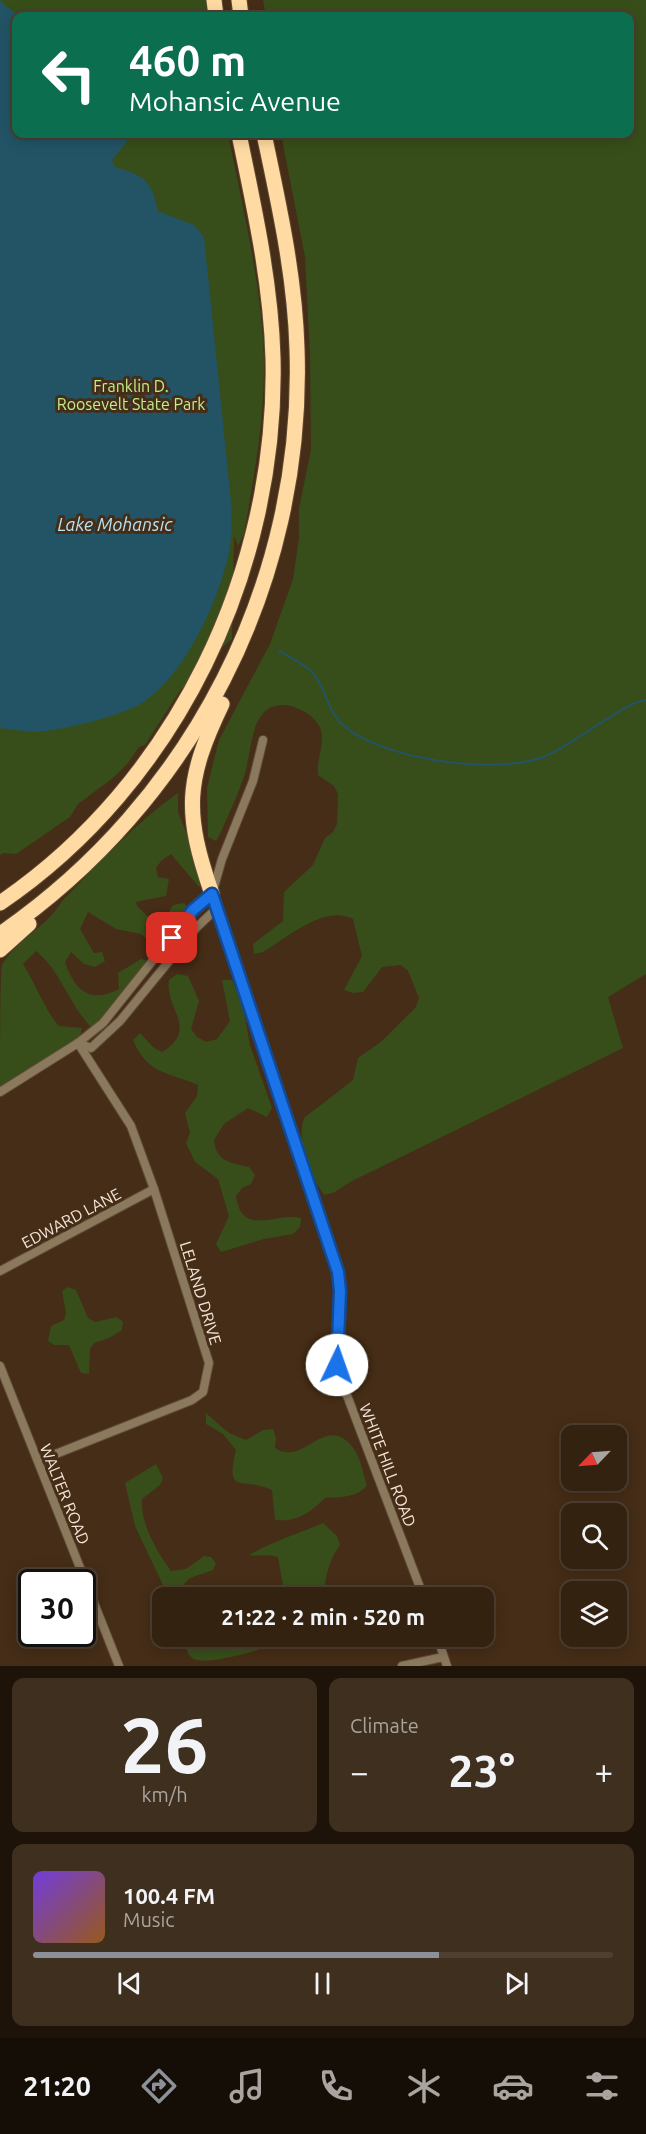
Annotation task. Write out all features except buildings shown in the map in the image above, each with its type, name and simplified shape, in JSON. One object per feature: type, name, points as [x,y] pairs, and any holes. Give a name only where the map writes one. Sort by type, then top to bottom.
[{"type":"highway","points":[[0,903],[76,840],[118,796],[155,748],[183,705],[207,660],[243,571],[259,512],[266,469],[272,408],[273,356],[262,252],[240,138]]},
{"type":"highway","points":[[212,894],[193,833],[191,804],[194,777],[202,749],[244,657],[274,555],[290,479],[298,374],[291,271],[265,138]]},
{"type":"highway","points":[[0,934],[43,902],[124,826],[187,746],[226,678],[258,606]]},
{"type":"highway","points":[[0,950],[57,901],[70,878]]},
{"type":"street","points":[[0,1092],[78,1043],[112,1015],[193,910],[212,894],[222,859],[253,781],[263,740]]},
{"type":"street","name":"WHITE HILL ROAD","points":[[212,894],[338,1272],[340,1291],[337,1365],[340,1377],[420,1587]]},
{"type":"street","points":[[78,1043],[90,1048],[112,1030],[197,927],[217,908]]},
{"type":"street","name":"LELAND DRIVE","points":[[38,1461],[172,1409],[203,1392],[209,1363],[132,1126],[78,1043]]},
{"type":"street","name":"EDWARD LANE","points":[[0,1271],[154,1189]]},
{"type":"street","name":"WALTER ROAD","points":[[0,1366],[119,1666]]},
{"type":"street","points":[[440,1647],[447,1666]]},
{"type":"street","points":[[402,1666],[443,1657]]},
{"type":"green space","name":"Lake Mohansic","points":[[0,0],[207,0],[208,12],[12,12],[12,138],[229,138],[255,273],[262,330],[264,380],[258,447],[244,534],[238,546],[234,536],[232,639],[203,664],[194,683],[181,689],[145,745],[139,747],[128,763],[113,778],[78,804],[70,817],[16,854],[3,853],[0,855]]},
{"type":"green space","points":[[263,0],[646,0],[646,974],[608,997],[623,1048],[350,1182],[333,1193],[324,1195],[305,1158],[302,1138],[304,1118],[353,1080],[358,1058],[382,1041],[416,1007],[419,998],[408,971],[401,965],[382,967],[363,992],[353,993],[344,990],[362,956],[353,919],[342,915],[319,919],[307,924],[263,952],[254,954],[253,944],[283,921],[284,892],[313,865],[325,838],[333,832],[337,824],[338,794],[334,786],[318,775],[322,735],[317,722],[310,716],[294,707],[280,705],[268,709],[261,716],[253,735],[245,773],[231,810],[216,841],[208,837],[207,788],[219,740],[270,644],[293,579],[299,538],[299,508],[311,450],[310,355],[305,257],[282,138],[634,138],[634,12],[265,12]]},
{"type":"green space","points":[[178,793],[178,812],[205,879],[199,887],[171,854],[156,868],[158,877],[169,879],[166,896],[136,902],[137,906],[153,922],[168,914],[173,905],[184,903],[189,910],[157,947],[141,934],[116,929],[88,912],[80,929],[94,953],[102,952],[105,961],[95,967],[84,964],[71,952],[65,962],[74,981],[85,992],[100,995],[119,989],[118,973],[141,959],[148,961],[105,1018],[91,1027],[76,1008],[52,968],[36,951],[23,964],[54,1020],[59,1026],[82,1028],[80,1036],[0,1090],[2,965],[8,956],[49,918],[62,901],[118,844]]},
{"type":"green space","points":[[177,974],[188,976],[199,1001],[191,1029],[197,1037],[206,1042],[217,1039],[230,1021],[222,980],[232,980],[243,1006],[250,1045],[272,1108],[267,1117],[248,1108],[224,1124],[214,1140],[215,1147],[225,1160],[249,1167],[255,1175],[251,1184],[242,1188],[236,1196],[239,1209],[245,1216],[253,1220],[301,1218],[300,1227],[293,1234],[264,1239],[221,1252],[216,1244],[229,1216],[218,1179],[195,1162],[186,1143],[190,1133],[185,1113],[197,1096],[198,1085],[152,1066],[145,1060],[133,1040],[140,1033],[154,1048],[162,1052],[173,1044],[180,1027],[171,1000],[169,980]]},
{"type":"green space","points":[[68,1287],[76,1290],[88,1318],[95,1322],[117,1317],[123,1322],[122,1330],[94,1343],[90,1349],[89,1374],[81,1373],[69,1345],[54,1345],[48,1341],[51,1326],[64,1320],[66,1313],[62,1291]]},
{"type":"green space","points":[[206,1413],[229,1433],[246,1440],[263,1430],[273,1429],[276,1438],[275,1448],[286,1452],[296,1451],[324,1437],[334,1435],[344,1439],[356,1453],[367,1485],[353,1495],[325,1498],[309,1512],[296,1518],[275,1520],[272,1490],[262,1486],[239,1483],[235,1480],[233,1465],[236,1450],[223,1434],[206,1424]]},
{"type":"green space","points":[[156,1464],[163,1478],[160,1485],[142,1499],[144,1518],[150,1537],[171,1571],[186,1569],[204,1556],[211,1557],[216,1563],[213,1570],[190,1578],[184,1584],[185,1587],[164,1587],[135,1526],[125,1483]]},
{"type":"green space","points":[[323,1523],[337,1536],[340,1545],[328,1570],[325,1587],[283,1587],[278,1557],[249,1555]]},
{"type":"green space","points":[[185,1647],[262,1647],[234,1656],[205,1661],[192,1658]]},
{"type":"water","name":"Lake Mohansic","points":[[0,0],[15,12],[12,12],[12,138],[130,138],[112,160],[115,167],[133,173],[145,181],[153,192],[158,211],[194,225],[204,237],[231,509],[231,530],[223,576],[207,617],[185,657],[157,691],[132,708],[88,722],[32,732],[0,728]]},
{"type":"waterway","points":[[279,651],[313,673],[342,724],[383,747],[439,761],[497,764],[543,757],[625,708],[646,700]]},
{"type":"route","points":[[172,938],[199,903],[212,894],[338,1272],[340,1291],[337,1365]]},
{"type":"park label","name":"Franklin D. Roosevelt State Park","points":[[131,395]]}]
